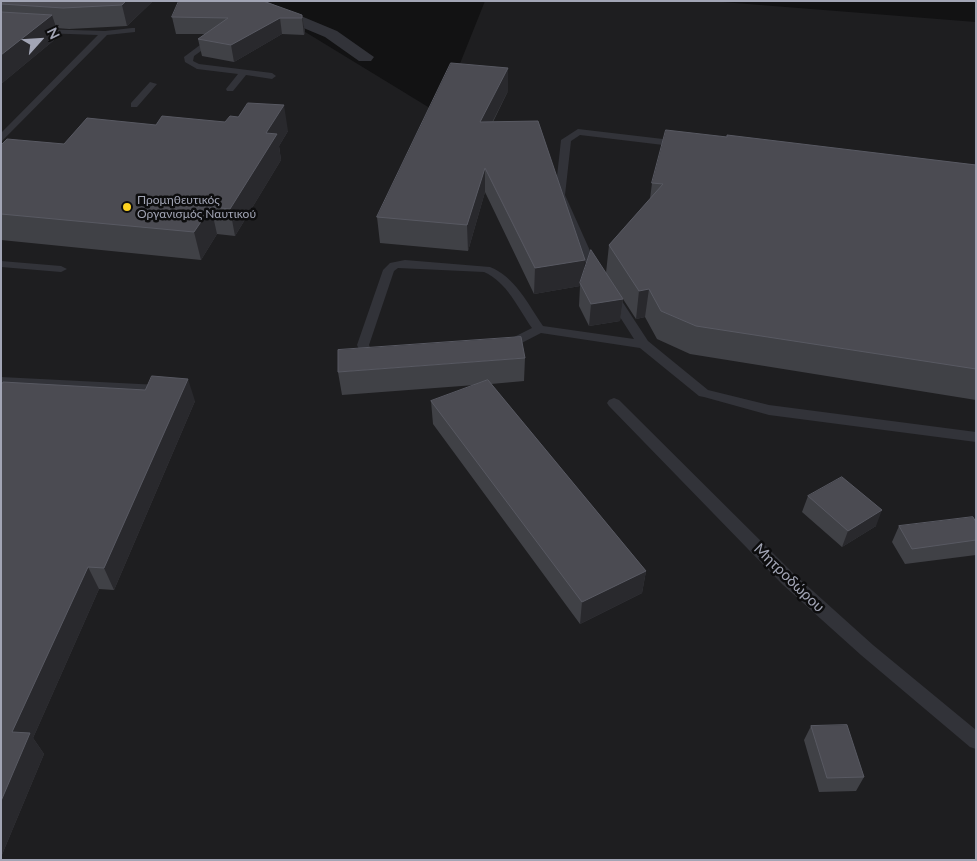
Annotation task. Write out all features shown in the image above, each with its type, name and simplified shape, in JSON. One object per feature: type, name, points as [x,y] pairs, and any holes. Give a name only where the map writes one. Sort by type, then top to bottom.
[{"type":"street","points":[[251,1],[330,34],[365,57]]},
{"type":"lane","points":[[30,31],[105,33],[132,30]]},
{"type":"lane","points":[[1,139],[105,33]]},
{"type":"lane","points":[[211,41],[191,54],[189,62],[197,66],[272,76]]},
{"type":"lane","points":[[230,89],[244,73]]},
{"type":"lane","points":[[134,105],[153,84]]},
{"type":"lane","points":[[694,146],[578,132],[566,140],[560,195],[585,254],[644,344],[704,393],[769,410],[976,437]]},
{"type":"lane","points":[[1,264],[61,269]]},
{"type":"lane","points":[[394,356],[371,356],[366,353],[363,345],[389,270],[399,264],[493,271],[507,282],[539,328]]},
{"type":"lane","points":[[494,351],[539,328],[644,344]]},
{"type":"lane","points":[[1,381],[159,389]]},
{"type":"lane","name":"Μητροδώρου","points":[[614,403],[788,579],[867,650],[976,741]]},
{"type":"shaded area","points":[[1,1],[226,1],[302,30],[438,113],[451,86],[485,1],[710,1],[976,22],[976,860],[1,860]]},
{"type":"building","points":[[1,1],[126,1],[122,5],[63,8],[1,4]]},
{"type":"building","points":[[179,1],[263,1],[302,15],[302,18],[280,18],[231,45],[198,39],[228,18],[172,17]]},
{"type":"building","points":[[1,12],[52,15],[1,55]]},
{"type":"building","points":[[451,63],[508,68],[480,122],[538,121],[585,260],[535,268],[485,168],[467,225],[377,217]]},
{"type":"building","name":"Προμηθευτικός Οργανισμός Ναυτικού","points":[[248,103],[284,105],[266,133],[277,134],[230,209],[211,207],[194,232],[1,214],[1,145],[7,139],[64,144],[87,118],[156,125],[162,116],[225,122],[230,116],[238,117]]},
{"type":"building","points":[[666,130],[727,137],[727,135],[976,165],[976,369],[696,326],[661,311],[649,289],[639,291],[609,245],[663,184],[652,183]]},
{"type":"building","points":[[591,250],[623,299],[591,304],[580,283]]},
{"type":"building","points":[[521,337],[525,358],[338,372],[338,350]]},
{"type":"building","points":[[152,376],[188,379],[104,568],[88,567],[12,732],[30,733],[1,801],[1,385],[3,382],[145,390]]},
{"type":"building","points":[[488,380],[646,571],[582,602],[431,401]]},
{"type":"building","points":[[842,477],[882,510],[848,531],[808,496]]},
{"type":"building","points":[[973,517],[976,522],[976,540],[912,549],[899,526]]},
{"type":"building","points":[[847,725],[864,777],[827,778],[811,726]]},
{"type":"place","name":"Προμηθευτικός Οργανισμός Ναυτικού","points":[[127,207]]}]
